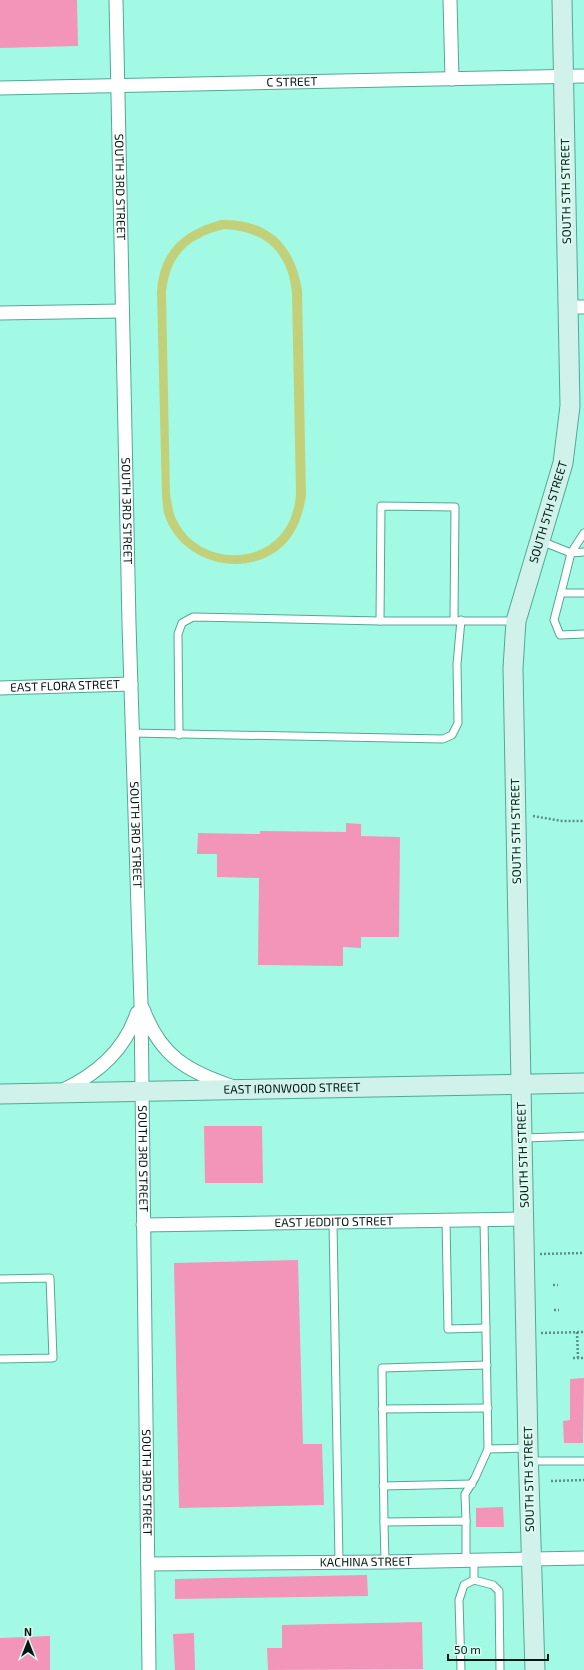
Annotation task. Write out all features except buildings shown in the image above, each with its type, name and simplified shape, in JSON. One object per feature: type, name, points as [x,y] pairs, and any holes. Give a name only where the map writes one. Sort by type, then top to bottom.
[{"type":"street","name":"SOUTH 3RD STREET","points":[[116,0],[132,733],[140,1004],[149,1670]]},
{"type":"street","points":[[450,0],[452,79]]},
{"type":"street","name":"SOUTH 5TH STREET","points":[[535,1670],[528,1455],[525,1219],[513,668],[516,621],[563,463],[570,406],[576,307],[564,77],[562,0]]},
{"type":"street","name":"C STREET","points":[[0,88],[584,76]]},
{"type":"street","points":[[0,313],[122,311]]},
{"type":"street","name":"EAST FLORA STREET","points":[[0,688],[131,684]]},
{"type":"street","points":[[140,1004],[154,1033],[170,1055],[181,1064],[196,1072],[216,1081],[243,1090]]},
{"type":"street","points":[[55,1093],[74,1085],[92,1074],[115,1052],[133,1027],[140,1004]]},
{"type":"street","name":"EAST IRONWOOD STREET","points":[[0,1094],[584,1083]]},
{"type":"street","name":"EAST JEDDITO STREET","points":[[143,1225],[525,1219]]},
{"type":"street","name":"KACHINA STREET","points":[[148,1564],[384,1562],[584,1558]]},
{"type":"lane","points":[[132,733],[443,739],[452,735],[458,723],[455,507],[381,506],[380,621]]},
{"type":"lane","points":[[584,533],[571,553],[554,620],[560,635],[584,634]]},
{"type":"lane","points":[[541,541],[571,553],[584,552]]},
{"type":"lane","points":[[562,593],[584,593]]},
{"type":"lane","points":[[179,735],[178,634],[182,623],[193,617],[380,621],[516,621]]},
{"type":"lane","points":[[523,1138],[584,1136]]},
{"type":"lane","points":[[446,1220],[448,1328],[486,1328]]},
{"type":"lane","points":[[474,1580],[470,1560],[465,1494],[472,1484],[488,1449],[484,1220]]},
{"type":"lane","points":[[333,1223],[339,1562]]},
{"type":"lane","points":[[0,1279],[50,1278],[53,1358],[0,1359]]},
{"type":"lane","points":[[384,1562],[382,1368],[487,1365]]},
{"type":"lane","points":[[382,1409],[488,1408]]},
{"type":"lane","points":[[488,1449],[584,1461]]},
{"type":"lane","points":[[383,1486],[472,1484]]},
{"type":"lane","points":[[384,1522],[466,1521]]},
{"type":"lane","points":[[461,1670],[459,1600],[464,1585],[474,1580],[493,1585],[498,1591],[500,1670]]},
{"type":"path","points":[[532,816],[562,821],[584,821]]},
{"type":"path","points":[[540,1254],[584,1253]]},
{"type":"path","points":[[553,1285],[558,1285]]},
{"type":"path","points":[[554,1310],[559,1310]]},
{"type":"path","points":[[577,1332],[578,1358]]},
{"type":"path","points":[[541,1333],[584,1332]]},
{"type":"path","points":[[573,1358],[584,1358]]},
{"type":"path","points":[[551,1481],[584,1480]]},
{"type":"green space","points":[[221,220],[238,221],[253,224],[266,230],[286,247],[293,260],[302,290],[306,496],[303,509],[299,522],[289,540],[284,545],[269,556],[251,562],[233,564],[215,561],[199,555],[184,544],[172,530],[163,510],[162,498],[157,293],[159,278],[162,265],[176,244],[185,236],[207,224]],"holes":[[[224,229],[251,234],[272,246],[280,255],[290,279],[292,293],[296,494],[294,510],[288,524],[282,533],[270,544],[256,551],[241,555],[226,555],[211,551],[197,544],[186,534],[175,518],[173,511],[170,494],[166,292],[172,267],[183,250],[191,243],[201,237]]]}]
